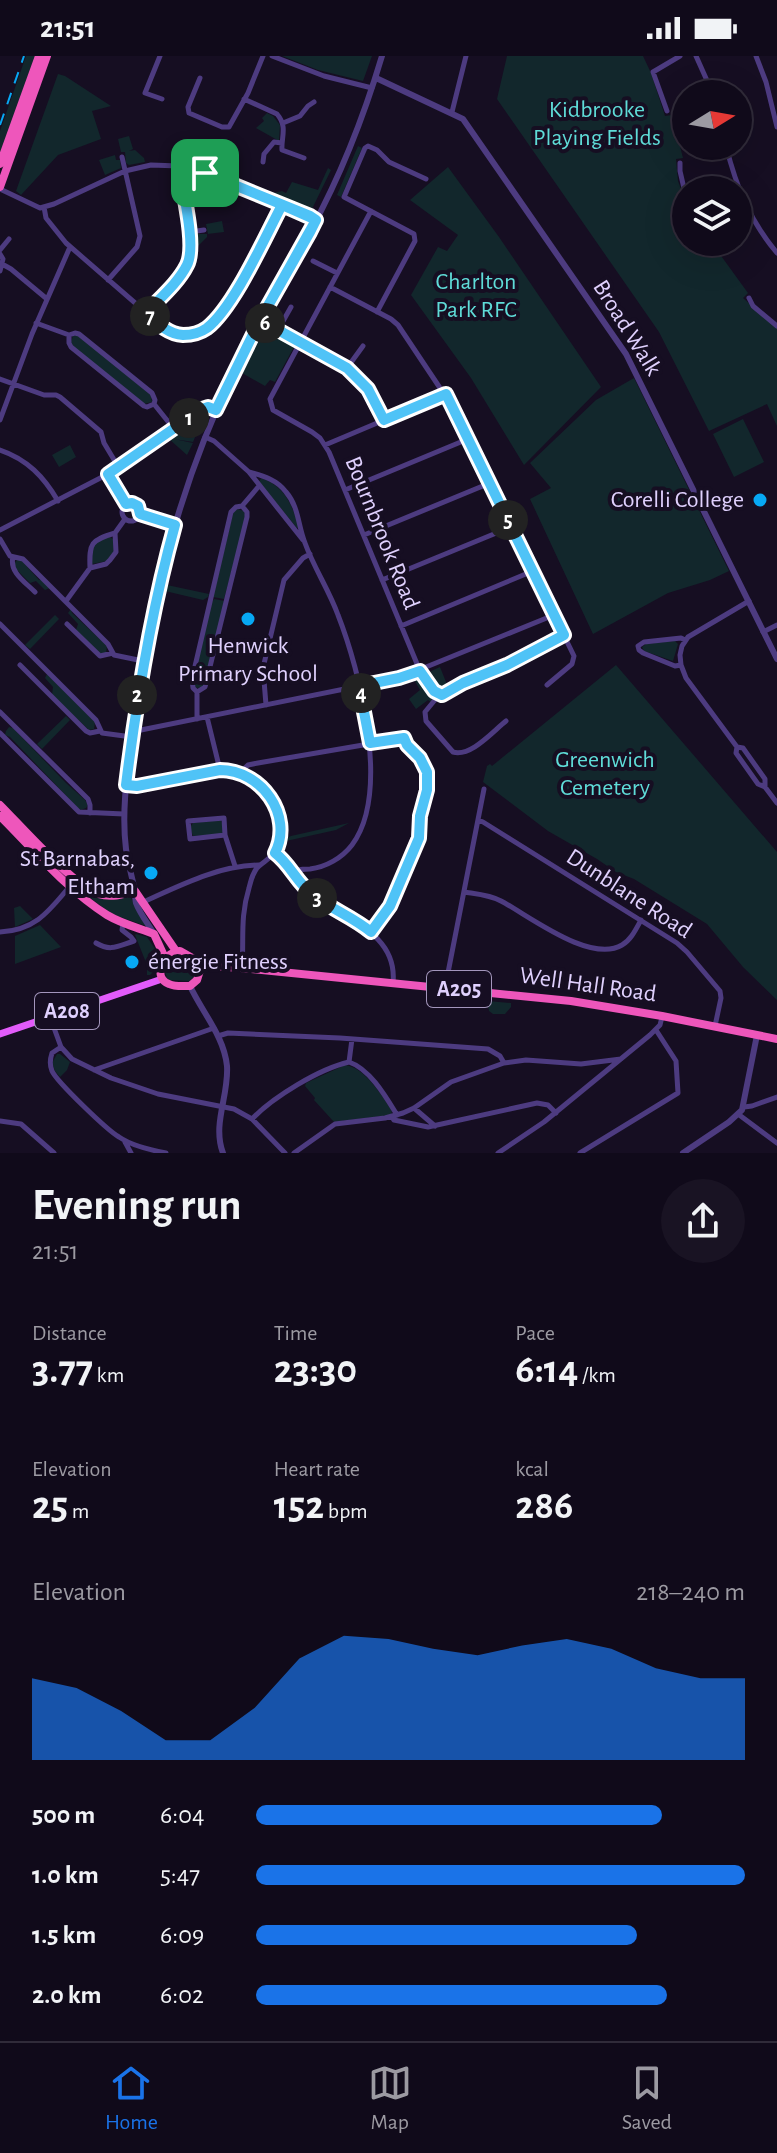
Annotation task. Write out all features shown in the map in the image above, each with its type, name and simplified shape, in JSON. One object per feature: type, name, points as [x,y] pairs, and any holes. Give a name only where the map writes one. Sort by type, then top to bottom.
[{"type":"highway","points":[[0,164],[39,56]]},
{"type":"highway","points":[[1,186],[47,56]]},
{"type":"highway","points":[[0,805],[74,883],[106,896],[135,891],[176,951],[189,955],[201,967],[197,980],[190,986],[170,984],[162,979],[161,969],[165,958],[176,951]]},
{"type":"highway","points":[[0,816],[106,914],[154,934],[165,958]]},
{"type":"highway","name":"Well Hall Road","points":[[201,967],[241,968],[571,1001],[777,1039]]},
{"type":"main road","name":"A208","points":[[0,1034],[162,979]]},
{"type":"street","points":[[160,56],[145,93],[162,99]]},
{"type":"street","points":[[200,78],[200,87],[188,107],[189,113],[225,128],[231,125],[263,56]]},
{"type":"street","points":[[272,56],[324,76],[372,88]]},
{"type":"street","points":[[154,934],[136,903],[127,857],[124,814],[143,661],[159,585],[175,525],[216,410],[260,320],[316,220],[344,160],[382,56]]},
{"type":"street","points":[[452,112],[466,56]]},
{"type":"street","points":[[667,111],[653,72],[680,56]]},
{"type":"street","points":[[696,56],[707,80]]},
{"type":"street","points":[[756,56],[777,127]]},
{"type":"street","name":"Broad Walk","points":[[376,78],[459,115],[466,123],[633,365],[777,659]]},
{"type":"street","points":[[244,99],[277,114],[283,123],[281,147],[285,152],[304,158]]},
{"type":"street","points":[[283,123],[300,116],[314,102]]},
{"type":"street","points":[[263,162],[264,154],[274,142],[282,143]]},
{"type":"street","points":[[377,312],[416,237],[344,197],[368,146],[374,147],[389,162],[426,179]]},
{"type":"street","points":[[108,280],[137,247],[140,236],[122,157]]},
{"type":"street","points":[[680,163],[681,176]]},
{"type":"street","points":[[1,186],[37,208],[125,171],[151,165],[179,166],[205,173],[316,220]]},
{"type":"street","points":[[146,313],[186,268],[191,252],[179,166]]},
{"type":"street","points":[[44,207],[48,221],[70,247],[146,313],[169,331],[193,334],[207,328],[235,292],[282,205]]},
{"type":"street","points":[[301,341],[371,211]]},
{"type":"street","points":[[752,217],[777,253]]},
{"type":"street","points":[[189,232],[204,230]]},
{"type":"street","points":[[9,239],[0,252],[3,259],[1,268],[11,269],[47,299]]},
{"type":"street","points":[[0,420],[36,323],[70,247]]},
{"type":"street","points":[[313,261],[337,273]]},
{"type":"street","points":[[330,287],[391,319],[404,332],[446,394],[574,660],[547,685]]},
{"type":"street","points":[[749,298],[753,306],[777,326]]},
{"type":"street","points":[[278,330],[291,307]]},
{"type":"street","points":[[260,320],[347,368],[368,389],[384,420]]},
{"type":"street","points":[[36,323],[69,335],[79,334],[152,393],[154,404],[174,429]]},
{"type":"street","points":[[69,335],[71,347],[109,378],[144,406],[154,404]]},
{"type":"street","name":"Bournbrook Road","points":[[301,341],[270,404],[273,410],[312,432],[325,445],[420,671],[439,695]]},
{"type":"street","points":[[347,368],[363,346]]},
{"type":"street","points":[[0,379],[44,395],[60,397],[101,432],[119,468]]},
{"type":"street","points":[[325,445],[446,394]]},
{"type":"street","points":[[0,530],[119,468],[202,409],[208,407],[216,410]]},
{"type":"street","points":[[205,437],[214,441],[249,472],[303,540],[340,619],[366,718],[371,773],[369,797],[357,837],[347,850],[330,863],[293,872]]},
{"type":"street","points":[[345,490],[468,439]]},
{"type":"street","points":[[0,450],[29,465],[45,481],[58,501]]},
{"type":"street","points":[[249,472],[269,479],[284,490],[302,527],[303,540]]},
{"type":"street","points":[[108,474],[126,504]]},
{"type":"street","points":[[364,535],[490,483]]},
{"type":"street","points":[[197,719],[197,692],[192,679],[231,512],[242,506],[259,485]]},
{"type":"street","points":[[126,504],[138,506],[140,514]]},
{"type":"street","points":[[125,519],[122,512],[126,504]]},
{"type":"street","points":[[197,692],[205,687],[211,668],[247,517],[242,506]]},
{"type":"street","points":[[140,514],[175,525]]},
{"type":"street","points":[[125,519],[134,521],[140,514]]},
{"type":"street","points":[[90,568],[89,549],[96,540],[115,533],[125,519]]},
{"type":"street","points":[[382,580],[511,527]]},
{"type":"street","points":[[66,601],[90,568],[108,562],[115,554],[115,533]]},
{"type":"street","points":[[0,539],[9,554],[23,559],[108,644],[116,656],[143,661]]},
{"type":"street","points":[[266,705],[263,668],[284,580],[310,554]]},
{"type":"street","points":[[13,557],[13,570],[35,592]]},
{"type":"street","points":[[401,626],[533,571]]},
{"type":"street","points":[[749,601],[685,640],[680,650],[681,665],[686,678],[765,779],[765,787],[777,803]]},
{"type":"street","points":[[0,624],[96,720],[104,734],[132,733],[399,678],[554,615]]},
{"type":"street","points":[[67,624],[97,654],[113,653]]},
{"type":"street","points":[[763,632],[777,625]]},
{"type":"street","points":[[506,721],[467,752],[457,754],[425,717],[427,709],[439,695],[564,635]]},
{"type":"street","points":[[681,665],[675,666],[643,653],[638,646],[644,642],[685,640]]},
{"type":"street","points":[[20,665],[86,731],[100,731]]},
{"type":"street","points":[[0,712],[88,799],[90,813]]},
{"type":"street","points":[[207,717],[220,770]]},
{"type":"street","points":[[11,723],[0,733],[79,812],[124,814]]},
{"type":"street","points":[[240,773],[248,765],[402,737],[406,740],[427,772],[419,838],[390,906],[371,932]]},
{"type":"street","points":[[126,785],[137,786],[220,770],[240,773],[264,789],[276,809],[281,828],[280,839],[275,853],[254,874],[245,903],[241,968]]},
{"type":"street","points":[[445,988],[484,789]]},
{"type":"street","points":[[225,835],[190,839],[188,821],[224,818],[225,835],[235,866]]},
{"type":"street","name":"Dunblane Road","points":[[478,820],[682,947],[718,987],[721,995],[715,1026]]},
{"type":"street","points":[[275,853],[312,894],[350,917],[381,943],[393,967],[393,983]]},
{"type":"street","points":[[143,902],[219,870],[260,865]]},
{"type":"street","points":[[0,932],[21,929],[39,920],[74,883]]},
{"type":"street","points":[[464,892],[498,899],[555,934],[603,949],[625,943],[641,920]]},
{"type":"street","points":[[96,943],[111,949],[134,941],[122,930],[123,923]]},
{"type":"street","points":[[190,986],[218,1036],[227,1065],[218,1129],[223,1153]]},
{"type":"street","points":[[498,1153],[556,1113],[656,1030],[662,1016]]},
{"type":"street","points":[[50,1017],[61,1047],[72,1059],[158,1094],[234,1109],[252,1119],[285,1153]]},
{"type":"street","points":[[94,1070],[214,1028]]},
{"type":"street","points":[[580,1153],[678,1093],[676,1061],[656,1030]]},
{"type":"street","points":[[218,1036],[228,1033],[488,1049],[500,1056],[504,1063]]},
{"type":"street","points":[[683,1153],[744,1107],[757,1035]]},
{"type":"street","points":[[349,1062],[352,1039]]},
{"type":"street","points":[[61,1047],[54,1050],[50,1057],[53,1074],[111,1132],[125,1141],[166,1153]]},
{"type":"street","points":[[294,1153],[338,1123],[394,1116],[414,1108],[451,1082],[504,1063],[519,1060],[573,1064],[621,1059]]},
{"type":"street","points":[[252,1119],[270,1102],[301,1083],[349,1062]]},
{"type":"street","points":[[349,1062],[360,1068],[388,1100],[394,1120],[410,1124],[435,1126],[537,1103],[548,1105],[556,1113]]},
{"type":"street","points":[[597,1063],[604,1073]]},
{"type":"street","points":[[744,1107],[777,1097]]},
{"type":"street","points":[[414,1108],[435,1126]]},
{"type":"street","points":[[738,1114],[777,1143]]},
{"type":"street","points":[[0,1121],[21,1124],[54,1153]]},
{"type":"street","points":[[125,1141],[131,1153]]},
{"type":"green space","points":[[26,56],[35,56],[0,154],[0,131]]},
{"type":"green space","points":[[282,56],[372,56],[363,81],[318,70]]},
{"type":"green space","name":"Kidbrooke Playing Fields","points":[[507,56],[643,56],[665,116],[672,115],[672,160],[676,160],[678,176],[672,176],[672,256],[721,256],[748,293],[743,298],[777,328],[777,426],[767,404],[709,431],[659,332],[497,99]]},
{"type":"green space","points":[[58,74],[111,106],[92,111],[101,139],[58,155],[21,195],[16,191]]},
{"type":"green space","points":[[267,113],[280,125],[279,141],[256,128]]},
{"type":"green space","points":[[129,136],[133,149],[129,151],[135,150],[145,162],[126,163],[125,152],[121,152],[118,139]]},
{"type":"green space","points":[[358,146],[362,148],[341,197],[337,195]]},
{"type":"green space","points":[[115,155],[116,160],[120,160],[121,168],[105,175],[99,160]]},
{"type":"green space","name":"Charlton Park RFC","points":[[448,167],[601,387],[524,465],[471,378],[411,295],[438,247],[447,251],[458,235],[410,200]]},
{"type":"green space","points":[[328,168],[331,170],[311,211],[272,196],[282,191],[286,193],[292,182],[318,190]]},
{"type":"green space","points":[[222,221],[224,232],[208,234],[206,224]]},
{"type":"green space","points":[[196,234],[207,234],[199,245],[195,245]]},
{"type":"green space","points":[[264,331],[274,332],[295,345],[275,382],[270,380],[265,386],[242,373]]},
{"type":"green space","points":[[73,335],[79,336],[151,395],[152,402],[144,404],[72,345]]},
{"type":"green space","points":[[634,378],[729,571],[668,593],[593,634],[530,499],[551,488],[530,463],[596,400]]},
{"type":"green space","points":[[200,417],[203,418],[193,442],[174,439],[193,443],[187,455],[169,439]]},
{"type":"green space","points":[[743,419],[764,462],[734,477],[713,434]]},
{"type":"green space","points":[[70,445],[76,457],[59,467],[52,455]]},
{"type":"green space","points":[[261,478],[282,491],[299,527],[259,482]]},
{"type":"green space","points":[[237,509],[244,511],[246,517],[224,599],[213,597],[233,513]]},
{"type":"green space","points":[[110,537],[114,552],[107,561],[92,564],[91,550],[98,540]]},
{"type":"green space","points":[[17,560],[21,560],[50,588],[45,590],[36,581],[30,583],[15,568]]},
{"type":"green space","points":[[167,585],[209,594],[203,600],[165,591]]},
{"type":"green space","points":[[214,599],[225,601],[204,686],[198,688],[193,679]]},
{"type":"green space","points":[[71,609],[107,646],[106,653],[99,653],[76,630],[78,624],[68,613]]},
{"type":"green space","points":[[55,615],[59,619],[30,649],[25,645]]},
{"type":"green space","points":[[675,641],[678,644],[673,661],[644,651],[642,647],[646,644]]},
{"type":"green space","name":"Greenwich Cemetery","points":[[616,665],[777,852],[777,1000],[743,967],[707,924],[548,831],[483,782],[487,766],[492,766]]},
{"type":"green space","points":[[440,667],[448,687],[444,689],[439,689],[429,675],[429,672]]},
{"type":"green space","points":[[47,674],[95,722],[94,729],[89,730],[52,695],[53,687],[45,678]]},
{"type":"green space","points":[[416,677],[434,695],[431,702],[428,700],[416,709],[409,699],[420,690],[413,678]]},
{"type":"green space","points":[[66,716],[70,720],[42,749],[37,744]]},
{"type":"green space","points":[[9,727],[85,800],[86,808],[78,808],[5,735]]},
{"type":"green space","points":[[221,820],[222,834],[193,836],[190,827],[193,823]]},
{"type":"green space","points":[[349,823],[336,830],[285,839],[291,836]]},
{"type":"green space","points":[[82,892],[130,896],[146,926],[112,914]]},
{"type":"green space","points":[[20,906],[33,919],[15,927],[14,908]]},
{"type":"green space","points":[[40,925],[61,947],[15,964],[15,936]]},
{"type":"green space","points":[[136,934],[147,937],[158,953],[150,975],[147,975],[147,965]]},
{"type":"green space","points":[[176,955],[195,966],[196,974],[190,981],[167,978],[165,972],[171,958]]},
{"type":"green space","points":[[487,1001],[511,1003],[511,1007],[505,1014],[493,1014]]},
{"type":"green space","points":[[57,1054],[70,1062],[60,1077],[52,1063]]},
{"type":"green space","points":[[345,1065],[359,1071],[372,1083],[392,1111],[391,1115],[334,1122],[305,1086]]},
{"type":"railway","points":[[0,125],[24,56]]},
{"type":"place","name":"Corelli College","points":[[760,500]]},
{"type":"place","name":"Henwick Primary School","points":[[248,619]]},
{"type":"place","name":"St Barnabas, Eltham","points":[[151,873]]},
{"type":"place","name":"énergie Fitness","points":[[132,962]]},
{"type":"route","points":[[205,173],[179,166],[191,243],[189,261],[146,313],[173,333],[188,335],[203,331],[235,292],[282,205],[316,220],[260,320],[347,368],[368,389],[384,420],[446,394],[564,635],[442,695],[434,691],[420,671],[359,686],[370,743],[404,738],[424,765],[428,782],[420,816],[418,844],[390,906],[371,932],[312,894],[275,853],[281,828],[276,809],[264,789],[249,777],[220,770],[137,786],[126,785],[143,661],[175,525],[140,514],[138,506],[126,504],[108,474],[202,409],[208,407],[216,410],[260,320],[310,232],[316,220],[310,216],[205,173]]}]
